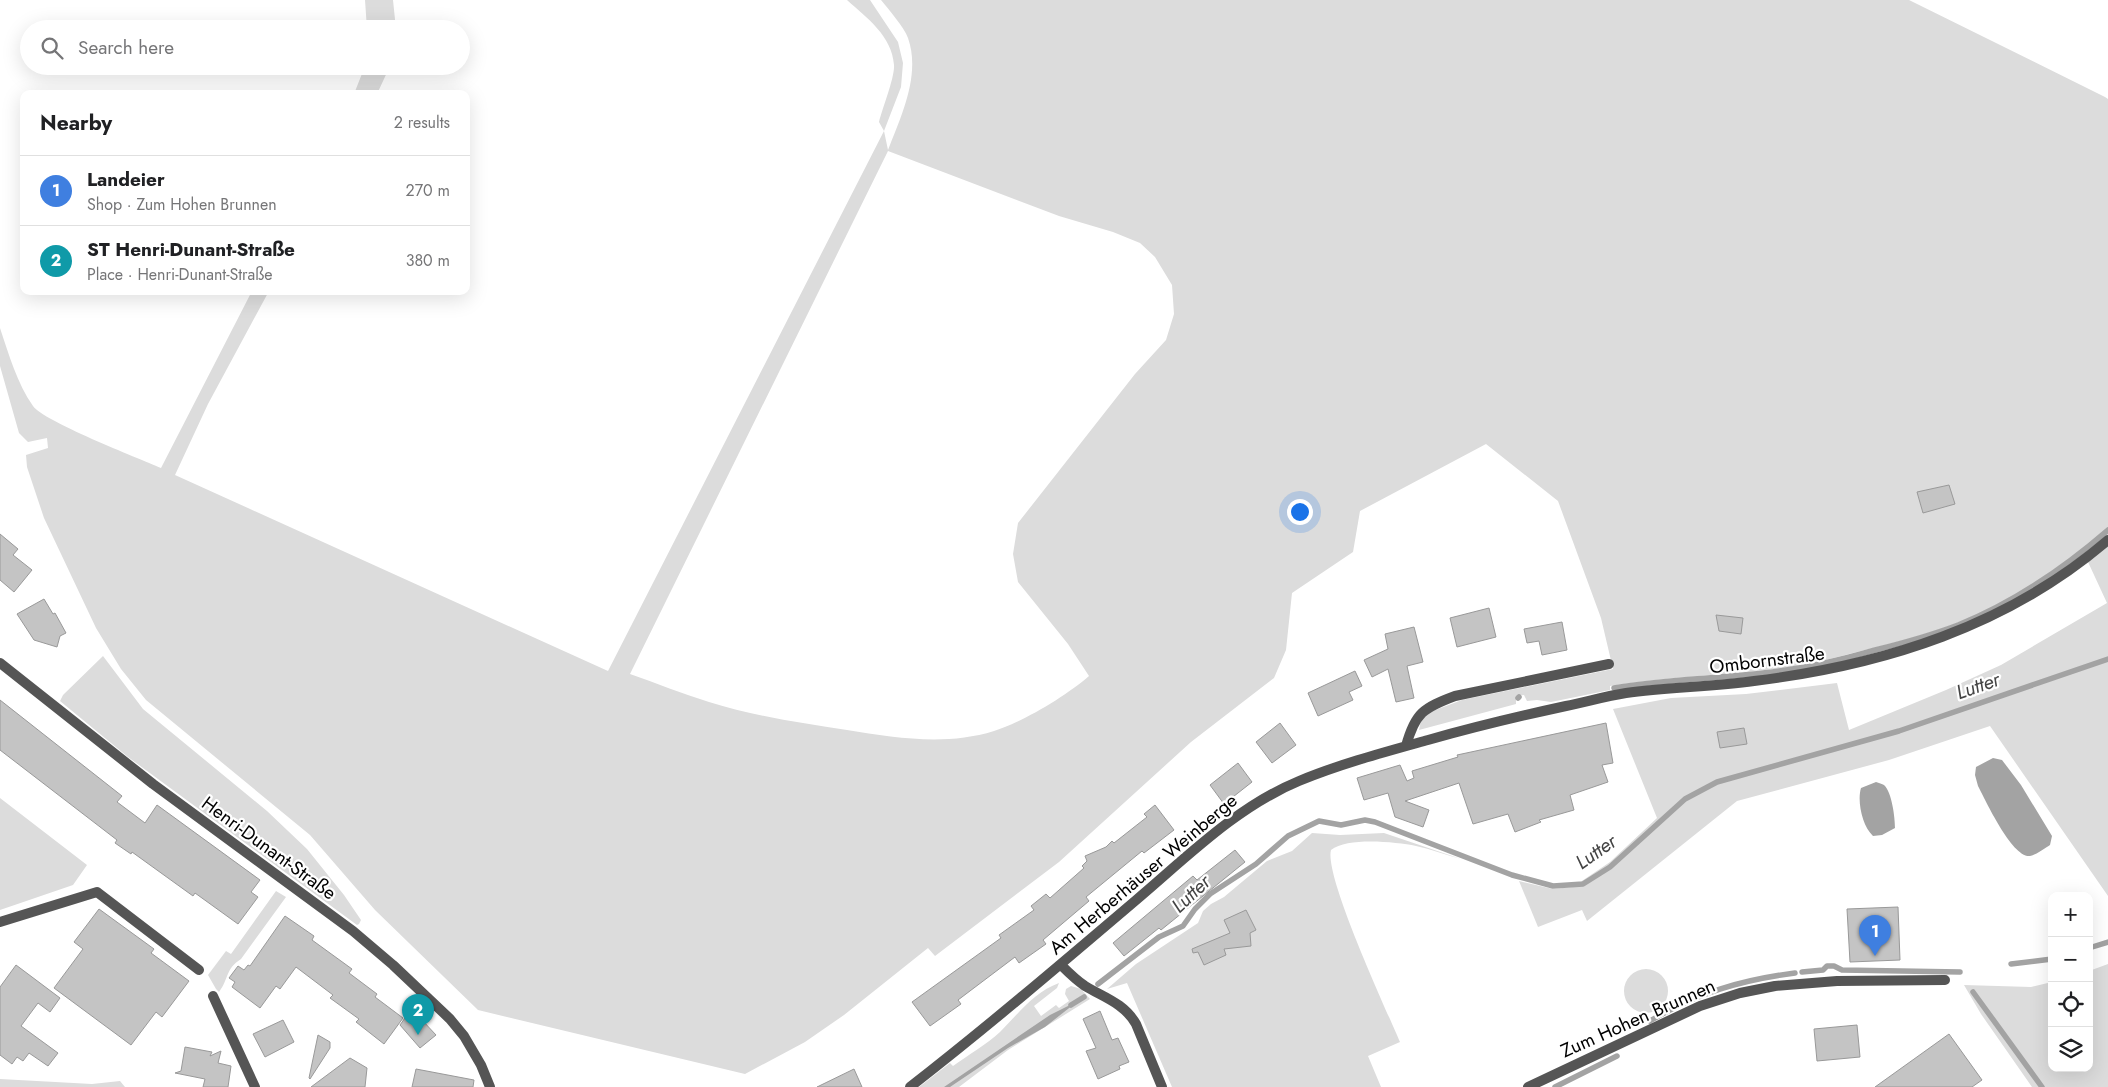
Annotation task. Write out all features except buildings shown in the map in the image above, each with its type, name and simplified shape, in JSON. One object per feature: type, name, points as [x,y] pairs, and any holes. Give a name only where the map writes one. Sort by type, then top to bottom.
[{"type":"street","name":"Ombornstraße","points":[[1406,746],[1489,722],[1626,693],[1752,682],[1827,671],[1911,648],[1976,624],[2002,611],[2052,583],[2108,540]]},
{"type":"street","name":"Henri-Dunant-Straße","points":[[0,663],[153,784],[352,931],[388,961],[455,1025],[472,1049],[490,1087]]},
{"type":"street","points":[[1406,746],[1416,717],[1440,702],[1455,696],[1609,664]]},
{"type":"street","name":"Am Herberhäuser Weinberge","points":[[910,1087],[1061,965],[1218,831],[1258,802],[1297,782],[1320,773],[1406,746]]},
{"type":"street","points":[[0,922],[96,892],[200,970]]},
{"type":"street","points":[[1061,965],[1077,980],[1114,1001],[1129,1014],[1136,1024],[1162,1087]]},
{"type":"street","name":"Zum Hohen Brunnen","points":[[1528,1087],[1700,1006],[1740,993],[1775,986],[1837,981],[1945,980]]},
{"type":"street","points":[[213,996],[255,1087]]},
{"type":"shaded area","points":[[365,0],[393,0],[395,20],[366,20]]},
{"type":"shaded area","points":[[847,0],[870,0],[898,42],[903,63],[901,87],[884,131],[879,122],[894,70],[892,55],[884,36]]},
{"type":"shaded area","points":[[881,0],[1909,0],[2108,99],[2108,896],[1990,726],[1889,760],[1737,801],[1587,921],[1582,910],[1538,927],[1519,881],[1553,889],[1573,887],[1610,862],[1657,818],[1613,709],[1671,698],[1746,694],[1837,683],[1849,730],[2001,665],[2107,603],[2082,549],[2038,580],[1991,608],[1947,627],[1910,638],[1786,668],[1672,678],[1610,686],[1610,690],[1551,702],[1527,701],[1524,695],[1516,696],[1516,704],[1419,730],[1421,720],[1430,712],[1462,700],[1613,669],[1601,618],[1558,501],[1486,444],[1360,511],[1353,552],[1292,593],[1286,650],[1274,678],[1191,742],[1059,862],[935,956],[928,948],[844,1015],[805,1042],[745,1074],[478,1010],[375,910],[310,835],[146,700],[121,669],[96,628],[44,518],[27,467],[26,455],[48,448],[47,438],[28,442],[19,433],[0,366],[0,328],[22,388],[33,406],[40,413],[72,430],[161,468],[250,295],[267,295],[208,404],[175,475],[608,671],[884,131],[888,150],[908,95],[912,66],[908,38]],"holes":[[[888,151],[1059,216],[1113,232],[1140,243],[1155,257],[1172,285],[1174,314],[1166,340],[1135,374],[1018,523],[1013,554],[1018,582],[1068,644],[1089,676],[1044,708],[1005,727],[976,736],[921,739],[884,736],[760,715],[689,696],[630,674]]]},
{"type":"shaded area","points":[[361,75],[386,75],[379,90],[356,90]]},
{"type":"shaded area","points":[[103,656],[143,709],[267,811],[307,849],[344,895],[361,920],[359,924],[357,925],[128,757],[60,701],[63,695]]},
{"type":"shaded area","points":[[1993,758],[2002,760],[2021,785],[2052,836],[2050,845],[2038,853],[2030,856],[2023,854],[2015,848],[2000,827],[1978,786],[1975,775],[1976,767]]},
{"type":"shaded area","points":[[1876,782],[1887,788],[1894,812],[1895,828],[1882,835],[1873,836],[1863,820],[1860,793],[1861,788]]},
{"type":"shaded area","points":[[0,798],[87,865],[73,885],[0,910]]},
{"type":"shaded area","points":[[1312,833],[1340,835],[1384,833],[1461,859],[1416,846],[1384,842],[1349,843],[1331,850],[1331,864],[1346,913],[1400,1042],[1368,1056],[1381,1087],[1172,1087],[1127,983],[1107,989],[1136,964],[1198,923],[1203,911],[1224,897],[1267,861],[1292,851]]},
{"type":"shaded area","points":[[276,891],[286,897],[241,959],[232,967],[219,992],[208,975],[226,951],[231,954]]},
{"type":"shaded area","points":[[2108,964],[2108,1087],[2032,1087],[1981,1014],[1964,985],[2031,987],[2048,983],[2048,1072],[2093,1072],[2093,970]]},
{"type":"shaded area","points":[[1650,969],[1662,975],[1667,982],[1667,1000],[1662,1007],[1655,1012],[1642,1013],[1634,1010],[1627,1003],[1624,987],[1627,979],[1634,972]]},
{"type":"shaded area","points":[[1059,983],[1057,988],[1034,1006],[1041,1016],[1056,1005],[1059,1008],[1069,1001],[1065,994],[1066,989],[1071,986],[1081,989],[1090,999],[1008,1050],[959,1087],[919,1087],[950,1063],[953,1066],[989,1041],[1034,998]]},
{"type":"shaded area","points":[[1078,1001],[1045,1027],[1008,1048],[950,1087],[944,1087],[1050,1015]]},
{"type":"shaded area","points":[[0,1079],[92,1084],[120,1081],[125,1087],[0,1087]]},
{"type":"waterway","points":[[1614,688],[1655,682],[1758,674],[1804,667],[1852,657],[1928,635],[1978,616],[2037,584],[2074,558],[2108,530]]},
{"type":"waterway","name":"Lutter","points":[[1098,984],[1159,937],[1183,926],[1195,909],[1210,894],[1256,864],[1288,836],[1319,821],[1341,825],[1365,820],[1375,822],[1512,875],[1553,886],[1583,884],[1610,867],[1685,799],[1717,782],[1899,731],[2108,659]]},
{"type":"waterway","points":[[2093,947],[2108,942]]},
{"type":"waterway","points":[[2011,964],[2048,959]]},
{"type":"waterway","points":[[1802,972],[1823,970],[1827,966],[1834,966],[1842,970],[1960,972]]},
{"type":"waterway","points":[[1650,1021],[1702,995],[1720,989],[1795,973]]},
{"type":"waterway","points":[[1973,992],[2042,1087]]},
{"type":"waterway","name":"Lutter","points":[[1071,1005],[1084,997]]},
{"type":"waterway","points":[[1555,1087],[1617,1056]]},
{"type":"place","name":"Landeier","points":[[1875,956]]},
{"type":"place","name":"ST Henri-Dunant-Straße","points":[[418,1035]]}]
